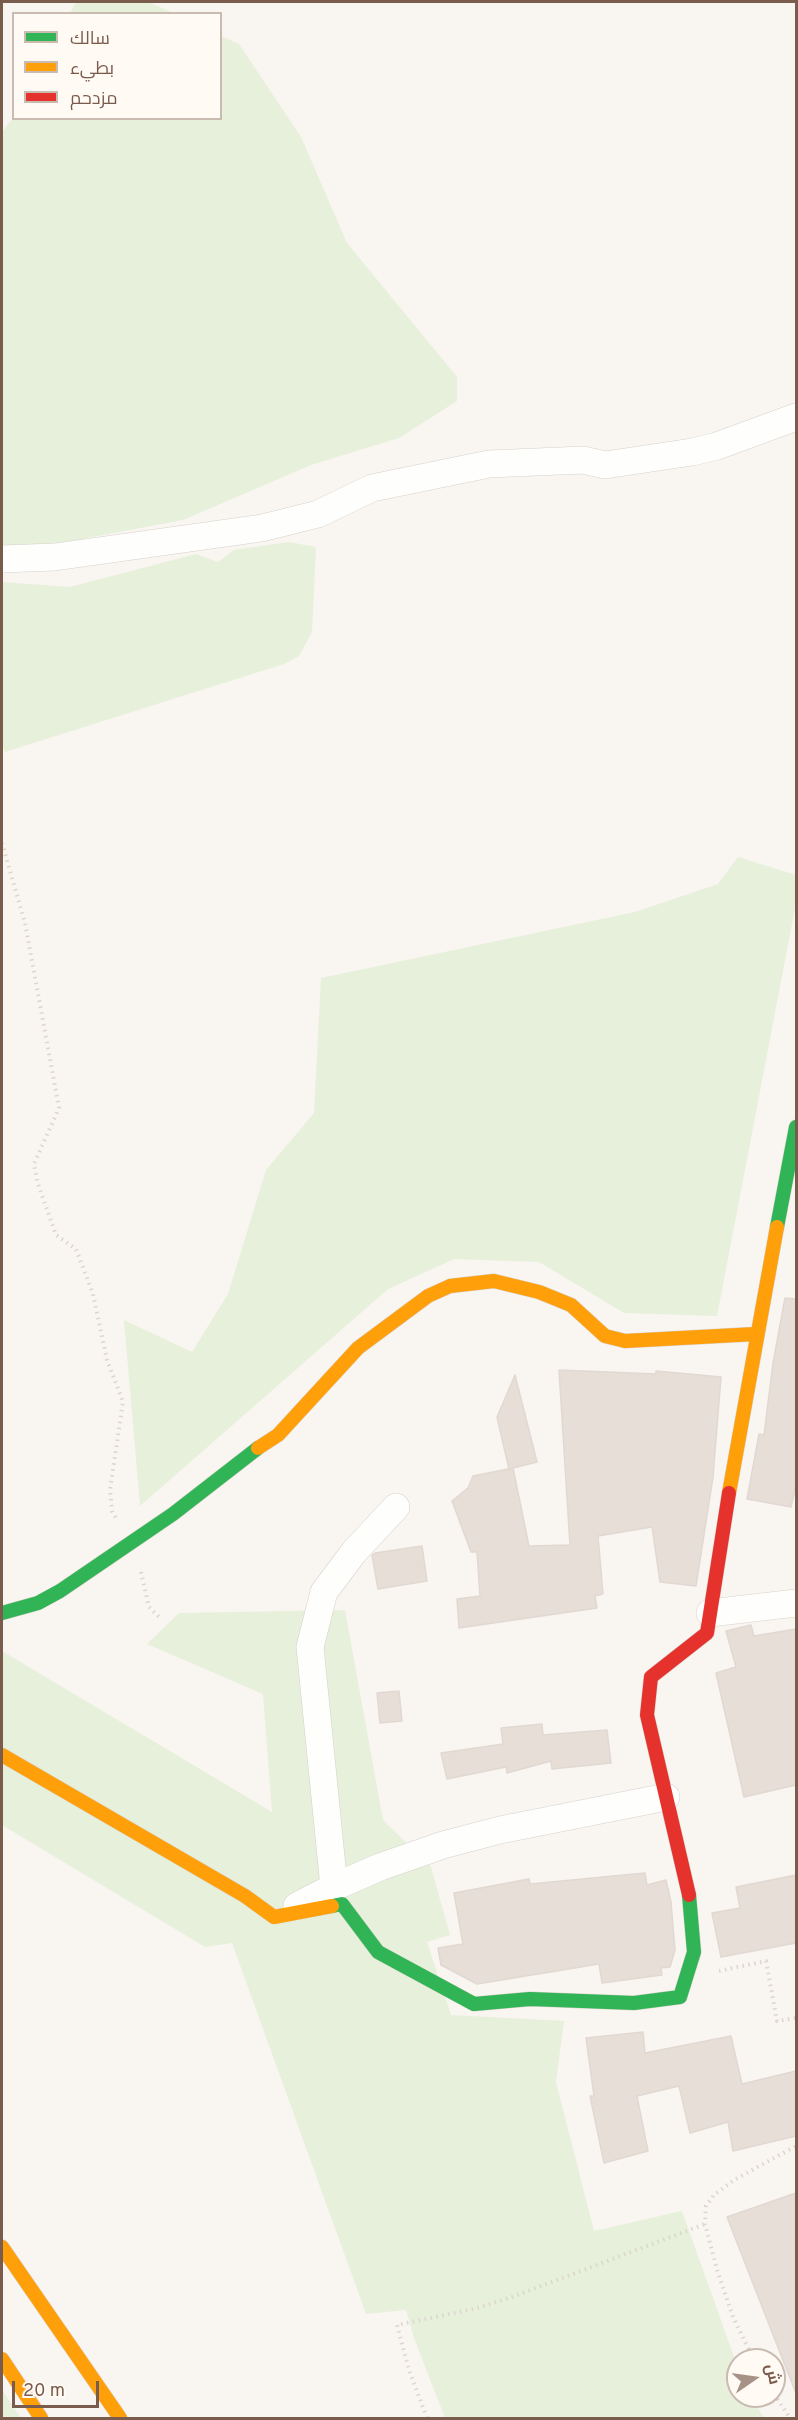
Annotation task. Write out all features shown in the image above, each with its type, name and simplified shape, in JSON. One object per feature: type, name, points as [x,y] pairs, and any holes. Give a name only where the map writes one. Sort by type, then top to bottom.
[{"type":"main road","points":[[2,1755],[245,1896],[274,1917],[342,1904],[378,1952],[474,2004],[530,1999],[634,2003],[680,1997],[694,1952],[690,1899],[647,1715],[651,1677],[707,1634],[756,1334],[796,1127]]},
{"type":"main road","points":[[2,1613],[38,1603],[60,1591],[173,1514],[246,1455],[278,1435],[358,1348],[428,1296],[450,1286],[494,1281],[539,1292],[571,1305],[605,1336],[625,1341],[756,1334]]},
{"type":"main road","points":[[2,2247],[120,2418]]},
{"type":"main road","points":[[2,2359],[41,2418]]},
{"type":"street","points":[[2,559],[55,557],[262,528],[318,514],[372,488],[489,464],[583,460],[605,465],[692,452],[717,446],[796,417]]},
{"type":"street","points":[[334,1887],[310,1647],[324,1592],[354,1552],[396,1507]]},
{"type":"street","points":[[710,1613],[796,1603]]},
{"type":"street","points":[[274,1917],[380,1867],[443,1845],[500,1830],[666,1797]]},
{"type":"path","points":[[2,843],[25,923],[59,1108],[34,1164],[38,1184],[56,1235],[76,1249],[93,1294],[107,1360],[123,1402],[113,1460],[112,1511],[133,1541],[149,1606],[159,1617]]},
{"type":"path","points":[[686,1977],[766,1961],[777,2021],[796,2018]]},
{"type":"path","points":[[748,2348],[732,2317],[705,2224],[706,2206],[714,2195],[735,2180],[796,2146]]},
{"type":"path","points":[[427,2418],[409,2370],[397,2325],[478,2308],[515,2296],[705,2224]]},
{"type":"green space","points":[[76,2],[149,2],[171,12],[71,12]]},
{"type":"green space","points":[[222,36],[239,44],[301,137],[347,243],[457,377],[457,401],[399,438],[311,465],[183,520],[2,554],[2,132],[12,119],[222,120]]},
{"type":"green space","points":[[289,542],[316,547],[312,632],[299,656],[284,664],[5,752],[2,745],[2,582],[70,587],[196,554],[218,562],[234,550]]},
{"type":"green space","points":[[738,857],[796,875],[796,903],[717,1316],[624,1313],[539,1262],[454,1259],[388,1289],[140,1506],[124,1320],[192,1352],[228,1294],[266,1170],[314,1113],[321,978],[635,912],[718,884]]},
{"type":"green space","points":[[345,1610],[383,1820],[431,1867],[450,1935],[427,1942],[451,2015],[564,2021],[556,2082],[594,2231],[682,2211],[731,2348],[726,2348],[726,2408],[758,2408],[764,2418],[445,2418],[414,2338],[406,2310],[366,2314],[232,1943],[205,1947],[2,1825],[2,1651],[272,1812],[263,1694],[147,1644],[179,1613]]},
{"type":"green space","points":[[2,2390],[21,2418],[2,2418]]},
{"type":"building","points":[[785,1298],[796,1299],[796,1485],[791,1507],[747,1499],[759,1434],[764,1435],[773,1363]]},
{"type":"building","points":[[559,1370],[656,1374],[656,1371],[721,1377],[713,1477],[696,1586],[660,1582],[652,1527],[598,1536],[603,1594],[595,1596],[597,1608],[459,1628],[457,1599],[480,1596],[477,1552],[471,1552],[452,1501],[468,1488],[473,1476],[513,1468],[529,1546],[570,1545]]},
{"type":"building","points":[[515,1375],[537,1462],[509,1469],[497,1417]]},
{"type":"building","points":[[422,1546],[427,1581],[378,1589],[372,1555]]},
{"type":"building","points":[[751,1625],[754,1636],[796,1629],[796,1785],[744,1797],[716,1673],[736,1667],[726,1631]]},
{"type":"building","points":[[399,1691],[402,1721],[380,1723],[377,1693]]},
{"type":"building","points":[[542,1724],[543,1735],[607,1730],[611,1763],[552,1769],[551,1761],[507,1773],[506,1767],[447,1779],[441,1753],[503,1744],[501,1728]]},
{"type":"building","points":[[645,1873],[647,1885],[666,1880],[671,1902],[675,1950],[670,1967],[661,1968],[662,1975],[602,1983],[599,1964],[477,1984],[441,1965],[438,1948],[463,1944],[454,1893],[529,1879],[530,1884]]},
{"type":"building","points":[[796,1875],[796,1943],[721,1957],[712,1913],[740,1908],[736,1887]]},
{"type":"building","points":[[643,2032],[645,2053],[731,2036],[742,2084],[796,2071],[796,2136],[733,2151],[728,2122],[690,2133],[679,2086],[637,2096],[648,2151],[604,2163],[590,2096],[594,2096],[586,2038]]},
{"type":"building","points":[[796,2193],[796,2391],[786,2368],[786,2348],[778,2348],[727,2217]]},
{"type":"traffic: fast","points":[[777,1227],[796,1127]]},
{"type":"traffic: fast","points":[[2,1613],[38,1603],[60,1591],[173,1514],[258,1448]]},
{"type":"traffic: fast","points":[[332,1906],[342,1904],[378,1952],[474,2004],[530,1999],[634,2003],[680,1997],[694,1952],[689,1895]]},
{"type":"traffic: slow","points":[[729,1493],[777,1227]]},
{"type":"traffic: slow","points":[[258,1448],[278,1435],[358,1348],[428,1296],[450,1286],[494,1281],[539,1292],[571,1305],[605,1336],[625,1341],[756,1334]]},
{"type":"traffic: slow","points":[[2,1755],[245,1896],[274,1917],[332,1906]]},
{"type":"traffic: slow","points":[[2,2247],[120,2418]]},
{"type":"traffic: slow","points":[[2,2359],[41,2418]]},
{"type":"traffic: jam","points":[[689,1895],[647,1715],[651,1677],[707,1633],[729,1493]]}]
